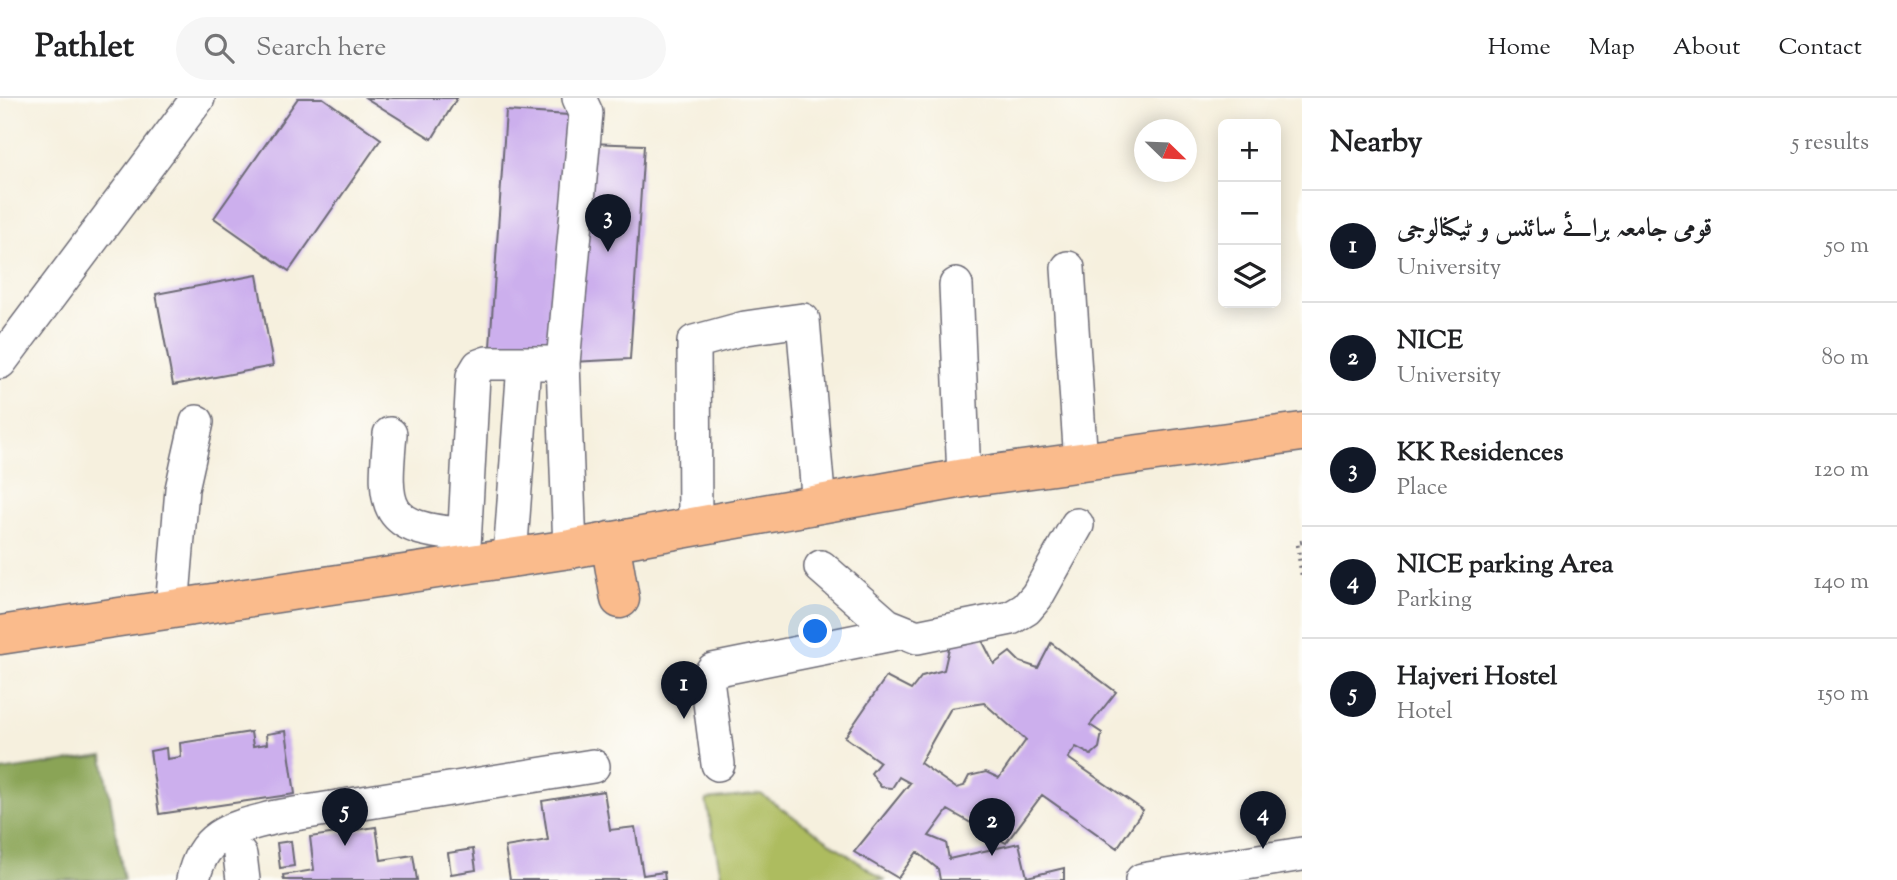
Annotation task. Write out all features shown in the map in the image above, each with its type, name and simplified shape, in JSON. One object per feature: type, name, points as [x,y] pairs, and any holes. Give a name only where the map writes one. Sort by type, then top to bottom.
[{"type":"main road","points":[[0,635],[172,609],[463,550],[510,558],[820,506],[964,478],[1302,432]]},
{"type":"main road","points":[[610,541],[620,599]]},
{"type":"street","points":[[0,362],[198,98]]},
{"type":"street","points":[[570,549],[563,363],[586,113],[579,98]]},
{"type":"street","points":[[1068,268],[1081,463]]},
{"type":"street","points":[[956,285],[964,478]]},
{"type":"street","points":[[695,525],[694,342],[745,328],[803,320],[820,506]]},
{"type":"street","points":[[390,434],[387,493],[393,510],[403,520],[463,550],[473,376],[479,366],[487,363],[563,363]]},
{"type":"street","points":[[510,558],[524,364]]},
{"type":"street","points":[[172,609],[182,489],[197,422]]},
{"type":"street","points":[[821,566],[887,625],[917,637],[1011,618],[1026,609],[1037,596],[1077,525]]},
{"type":"street","points":[[718,764],[707,679],[713,670],[902,632]]},
{"type":"street","points":[[193,880],[212,839],[237,827],[276,817],[593,766]]},
{"type":"street","points":[[1148,880],[1267,870],[1302,854]]},
{"type":"path","points":[[1302,542],[1297,543],[1302,576]]},
{"type":"green space","points":[[103,756],[124,880],[0,880],[0,771]]},
{"type":"green space","points":[[761,794],[884,880],[722,880],[706,800]]},
{"type":"building","points":[[298,98],[323,98],[381,139],[289,271],[214,218]]},
{"type":"building","points":[[366,98],[457,98],[432,139]]},
{"type":"building","points":[[506,111],[569,115],[552,351],[490,347]]},
{"type":"building","points":[[588,143],[644,145],[630,359],[572,362]]},
{"type":"building","points":[[257,275],[273,366],[173,385],[156,294]]},
{"type":"building","points":[[977,630],[994,664],[1010,652],[1020,662],[1038,668],[1051,643],[1116,692],[1090,725],[1102,733],[1099,748],[1091,755],[1076,747],[1068,758],[1143,810],[1117,848],[1042,795],[1006,843],[948,810],[929,836],[946,843],[949,859],[1019,843],[1027,877],[1064,868],[1064,880],[940,880],[938,869],[917,852],[898,878],[854,852],[910,783],[899,777],[892,788],[881,787],[871,773],[880,762],[845,737],[886,677],[911,690],[922,676],[944,670],[952,635]],"holes":[[[984,703],[1026,740],[999,778],[986,772],[969,776],[964,786],[956,788],[920,763],[951,708]]]},
{"type":"building","points":[[286,731],[295,794],[159,814],[150,751],[166,748],[167,759],[181,757],[180,743],[251,732],[253,746],[267,744],[266,734]]},
{"type":"building","points":[[604,791],[610,830],[635,827],[643,875],[664,872],[665,880],[510,880],[505,847],[548,840],[542,801]]},
{"type":"building","points":[[376,827],[381,860],[413,855],[417,880],[284,880],[283,875],[314,870],[310,837]]},
{"type":"building","points":[[291,841],[294,866],[280,868],[277,843]]},
{"type":"building","points":[[473,849],[476,870],[451,874],[448,853]]},
{"type":"place","name":"KK Residences","points":[[608,252]]},
{"type":"place","name":"قومی جامعہ برائے سائنس و ٹیکنالوجی","points":[[684,719]]},
{"type":"place","name":"Hajveri Hostel","points":[[345,846]]},
{"type":"place","name":"NICE parking Area","points":[[1263,849]]},
{"type":"place","name":"NICE","points":[[992,856]]}]
